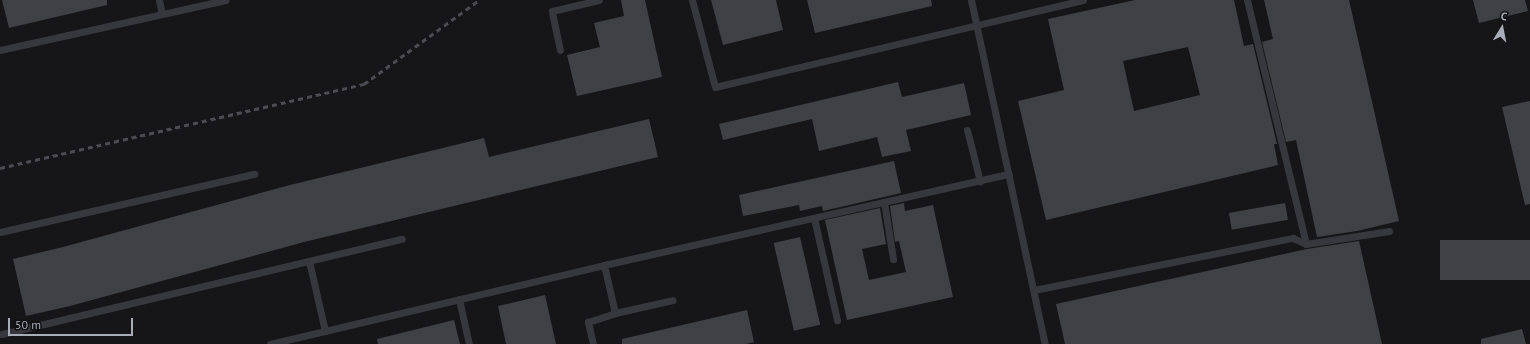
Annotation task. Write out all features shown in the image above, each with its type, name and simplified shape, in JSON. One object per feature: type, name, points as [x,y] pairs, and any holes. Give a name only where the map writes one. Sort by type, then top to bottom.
[{"type":"lane","points":[[159,0],[162,14]]},
{"type":"lane","points":[[0,50],[226,0]]},
{"type":"lane","points":[[560,50],[552,11],[600,0]]},
{"type":"lane","points":[[692,0],[715,87],[1082,0]]},
{"type":"lane","points":[[971,0],[1045,344]]},
{"type":"lane","points":[[1247,0],[1306,244]]},
{"type":"lane","points":[[968,130],[980,181]]},
{"type":"lane","points":[[0,232],[254,174]]},
{"type":"lane","points":[[270,344],[604,265],[1009,174]]},
{"type":"lane","points":[[884,202],[893,259]]},
{"type":"lane","points":[[814,218],[837,320]]},
{"type":"lane","points":[[1033,291],[1293,238],[1306,244],[1389,231]]},
{"type":"lane","points":[[1,332],[402,239]]},
{"type":"lane","points":[[309,261],[325,331]]},
{"type":"lane","points":[[604,265],[615,313]]},
{"type":"lane","points":[[460,299],[469,344]]},
{"type":"lane","points":[[594,344],[588,322],[615,313],[674,300]]},
{"type":"building","points":[[2,0],[107,0],[107,5],[9,28]]},
{"type":"building","points":[[621,0],[645,0],[662,77],[577,96],[567,55],[600,47],[594,23],[624,16]]},
{"type":"building","points":[[711,0],[776,0],[783,30],[723,45]]},
{"type":"building","points":[[807,0],[931,0],[932,6],[815,33]]},
{"type":"building","points":[[1135,0],[1234,0],[1244,46],[1253,44],[1277,144],[1274,144],[1278,165],[1046,220],[1018,101],[1064,90],[1048,19]],"holes":[[[1188,47],[1200,95],[1134,111],[1123,61]]]},
{"type":"building","points":[[1264,0],[1349,0],[1399,221],[1357,231],[1317,237],[1296,140],[1286,142],[1262,42],[1273,39]]},
{"type":"building","points":[[1473,0],[1525,0],[1528,11],[1479,23]]},
{"type":"building","points":[[898,82],[902,97],[964,83],[971,115],[906,130],[911,151],[882,157],[877,137],[819,151],[812,119],[723,140],[719,124]]},
{"type":"building","points":[[1530,101],[1530,204],[1525,205],[1502,107]]},
{"type":"building","points":[[649,119],[658,157],[304,242],[70,306],[26,316],[13,259],[63,247],[290,185],[484,138],[489,157]]},
{"type":"building","points":[[894,161],[901,193],[823,211],[822,206],[800,211],[799,205],[743,216],[739,195]]},
{"type":"building","points":[[904,203],[905,211],[933,205],[953,297],[847,320],[825,220],[880,208],[886,244],[862,249],[869,280],[906,272],[899,241],[895,242],[890,206]]},
{"type":"building","points":[[1285,203],[1288,220],[1232,230],[1229,213]]},
{"type":"building","points":[[800,237],[820,325],[794,331],[774,243]]},
{"type":"building","points":[[1440,240],[1530,240],[1530,280],[1440,280]]},
{"type":"building","points":[[1359,241],[1382,344],[1065,344],[1056,304],[1307,249]]},
{"type":"building","points":[[545,295],[556,344],[506,344],[498,306]]},
{"type":"building","points":[[747,310],[754,342],[746,344],[622,344],[622,339]]},
{"type":"building","points":[[454,320],[460,344],[378,344],[377,339]]},
{"type":"building","points":[[1522,329],[1526,344],[1481,344],[1481,339]]},
{"type":"railway","points":[[0,168],[364,84],[479,0]]}]
